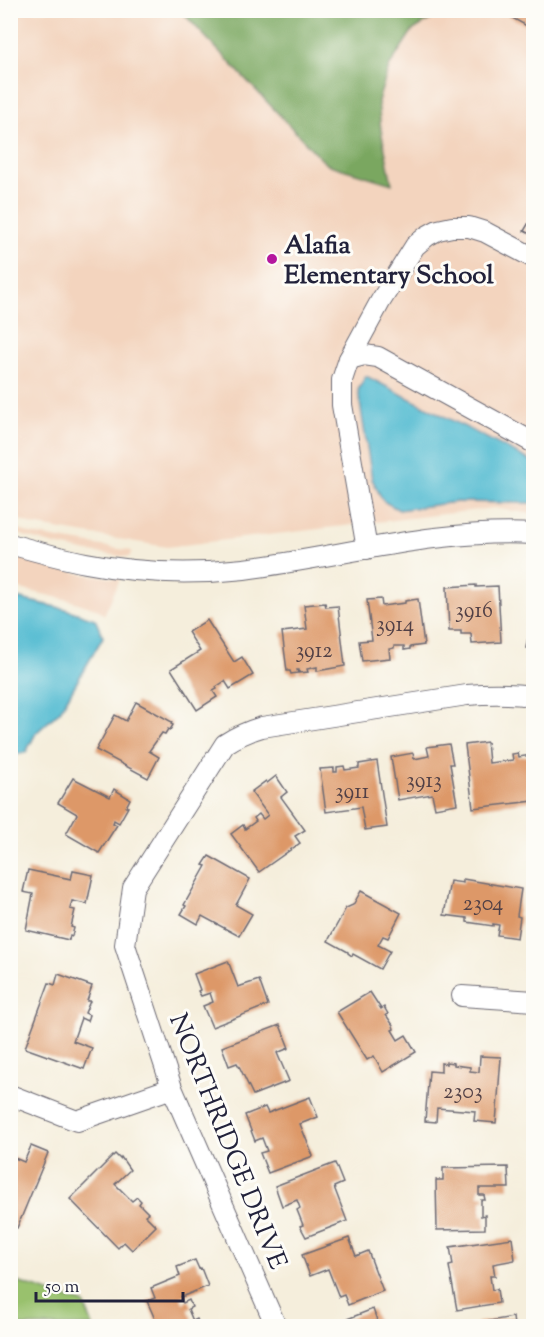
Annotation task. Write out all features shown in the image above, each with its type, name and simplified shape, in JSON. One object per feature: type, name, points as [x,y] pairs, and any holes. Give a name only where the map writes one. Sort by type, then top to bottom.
[{"type":"street","points":[[367,549],[342,405],[342,380],[349,359],[380,302],[415,246],[438,230],[469,227],[485,232],[534,258]]},
{"type":"street","points":[[349,359],[364,355],[378,357],[534,443]]},
{"type":"street","points":[[10,544],[86,563],[131,569],[187,572],[246,569],[470,534],[499,532],[534,534]]},
{"type":"street","name":"NORTHRIDGE DRIVE","points":[[276,1326],[172,1088],[126,945],[132,888],[225,744],[236,736],[262,727],[467,695],[493,693],[534,696]]},
{"type":"street","points":[[462,996],[534,1001]]},
{"type":"street","points":[[10,1095],[77,1120],[172,1088]]},
{"type":"shaded area","name":"Alafia Elementary School","points":[[10,11],[533,11],[533,514],[494,508],[167,547],[32,525],[11,516]]},
{"type":"shaded area","points":[[11,526],[30,534],[132,551],[129,557],[88,552],[11,532]]},
{"type":"shaded area","points":[[11,555],[82,574],[120,579],[104,615],[99,610],[69,600],[11,587]]},
{"type":"green space","points":[[181,11],[444,11],[412,31],[389,67],[378,101],[381,130],[392,184],[326,164]]},
{"type":"green space","points":[[11,1280],[84,1303],[93,1326],[11,1326]]},
{"type":"water","points":[[366,376],[533,462],[533,503],[456,502],[399,510],[383,501],[372,479],[358,390]]},
{"type":"water","points":[[11,597],[65,609],[95,619],[103,637],[60,711],[36,733],[26,752],[14,755],[10,749]]},
{"type":"building","points":[[498,10],[534,10],[534,30]]},
{"type":"building","points":[[534,214],[534,236],[524,231]]},
{"type":"building","points":[[476,585],[476,587],[498,586],[501,642],[472,644],[471,634],[449,631],[447,587]]},
{"type":"building","points":[[381,599],[382,606],[418,599],[424,645],[404,650],[404,646],[394,646],[389,649],[390,658],[362,661],[359,641],[372,640],[367,600]]},
{"type":"building","points":[[325,603],[326,607],[338,606],[345,666],[317,671],[317,667],[307,669],[308,672],[299,673],[297,670],[298,673],[291,674],[287,671],[282,632],[307,629],[304,605]]},
{"type":"building","points":[[532,615],[534,615],[534,649],[526,648]]},
{"type":"building","points":[[207,620],[234,662],[242,657],[253,675],[230,689],[225,681],[213,691],[217,697],[197,710],[171,669],[200,651],[188,632]]},
{"type":"building","points":[[136,702],[172,722],[173,725],[165,734],[162,733],[149,751],[159,757],[148,778],[96,750],[115,715],[126,721]]},
{"type":"building","points":[[487,742],[489,763],[513,760],[512,754],[518,753],[519,757],[531,755],[532,759],[534,758],[534,801],[473,808],[465,745]]},
{"type":"building","points":[[449,744],[457,804],[435,808],[432,794],[398,800],[391,757],[413,753],[414,759],[429,756],[427,747]]},
{"type":"building","points":[[377,761],[387,827],[365,830],[361,807],[326,812],[320,769],[334,768],[334,772],[337,772],[337,767],[344,766],[345,770],[359,768],[359,764]]},
{"type":"building","points":[[276,776],[287,792],[281,797],[305,830],[295,836],[300,843],[259,872],[231,834],[243,825],[245,829],[256,821],[254,818],[259,814],[263,819],[268,815],[251,792]]},
{"type":"building","points":[[73,778],[110,797],[114,789],[130,799],[119,823],[114,820],[113,823],[117,825],[99,853],[66,834],[77,814],[58,803]]},
{"type":"building","points":[[209,856],[250,879],[236,905],[252,914],[239,936],[202,916],[198,924],[181,914]]},
{"type":"building","points":[[28,870],[71,879],[73,871],[93,875],[87,904],[72,901],[70,909],[75,910],[71,927],[74,928],[69,940],[26,930],[33,894],[23,892]]},
{"type":"building","points":[[463,879],[521,889],[517,938],[497,935],[499,925],[467,922],[467,918],[444,915],[450,881],[463,883]]},
{"type":"building","points":[[361,891],[401,913],[388,938],[383,936],[378,945],[390,951],[380,969],[353,954],[352,956],[328,941],[346,908],[353,905]]},
{"type":"building","points":[[228,961],[238,987],[259,980],[268,1005],[212,1027],[203,1006],[213,1002],[210,993],[201,996],[194,974]]},
{"type":"building","points":[[58,974],[92,986],[87,1001],[90,1001],[85,1013],[89,1015],[87,1021],[81,1018],[73,1041],[92,1048],[84,1069],[25,1048],[49,983],[55,985]]},
{"type":"building","points":[[370,992],[381,1009],[384,1007],[398,1040],[406,1035],[416,1052],[383,1072],[374,1056],[367,1060],[337,1012]]},
{"type":"building","points":[[280,1025],[289,1048],[277,1053],[289,1081],[253,1095],[237,1063],[229,1066],[222,1047]]},
{"type":"building","points":[[480,1056],[501,1057],[496,1123],[474,1121],[475,1111],[437,1108],[436,1122],[425,1121],[429,1071],[441,1072],[441,1063],[446,1064],[446,1062],[470,1067],[470,1071],[479,1072]]},
{"type":"building","points":[[310,1097],[318,1117],[300,1124],[313,1156],[268,1173],[260,1153],[267,1151],[262,1138],[255,1141],[245,1115],[265,1107],[268,1113]]},
{"type":"building","points":[[31,1146],[48,1153],[17,1228],[10,1225],[10,1156],[24,1162]]},
{"type":"building","points":[[115,1154],[120,1159],[121,1157],[130,1170],[115,1184],[132,1201],[137,1197],[141,1201],[139,1204],[148,1213],[145,1215],[156,1226],[132,1250],[124,1242],[118,1248],[70,1199]]},
{"type":"building","points":[[335,1163],[343,1183],[334,1187],[347,1221],[306,1237],[300,1226],[303,1225],[297,1210],[300,1208],[297,1200],[282,1206],[275,1186]]},
{"type":"building","points":[[508,1167],[509,1188],[479,1188],[479,1195],[484,1195],[485,1200],[481,1200],[481,1216],[485,1215],[485,1229],[437,1230],[436,1180],[443,1180],[443,1168]]},
{"type":"building","points":[[349,1238],[356,1256],[368,1251],[383,1291],[348,1305],[344,1295],[339,1297],[328,1269],[310,1276],[302,1255]]},
{"type":"building","points":[[512,1238],[515,1260],[493,1264],[495,1276],[490,1276],[492,1290],[497,1289],[499,1303],[457,1310],[449,1266],[453,1265],[450,1247]]},
{"type":"building","points":[[195,1260],[208,1286],[181,1297],[183,1303],[189,1300],[192,1307],[188,1309],[193,1321],[197,1319],[200,1326],[158,1326],[147,1301],[155,1298],[151,1288],[180,1276],[177,1267]]},
{"type":"building","points":[[373,1309],[379,1326],[329,1326]]},
{"type":"building","points":[[513,1317],[514,1326],[478,1326],[477,1323]]},
{"type":"place","name":"Alafia Elementary School","points":[[272,259]]}]
